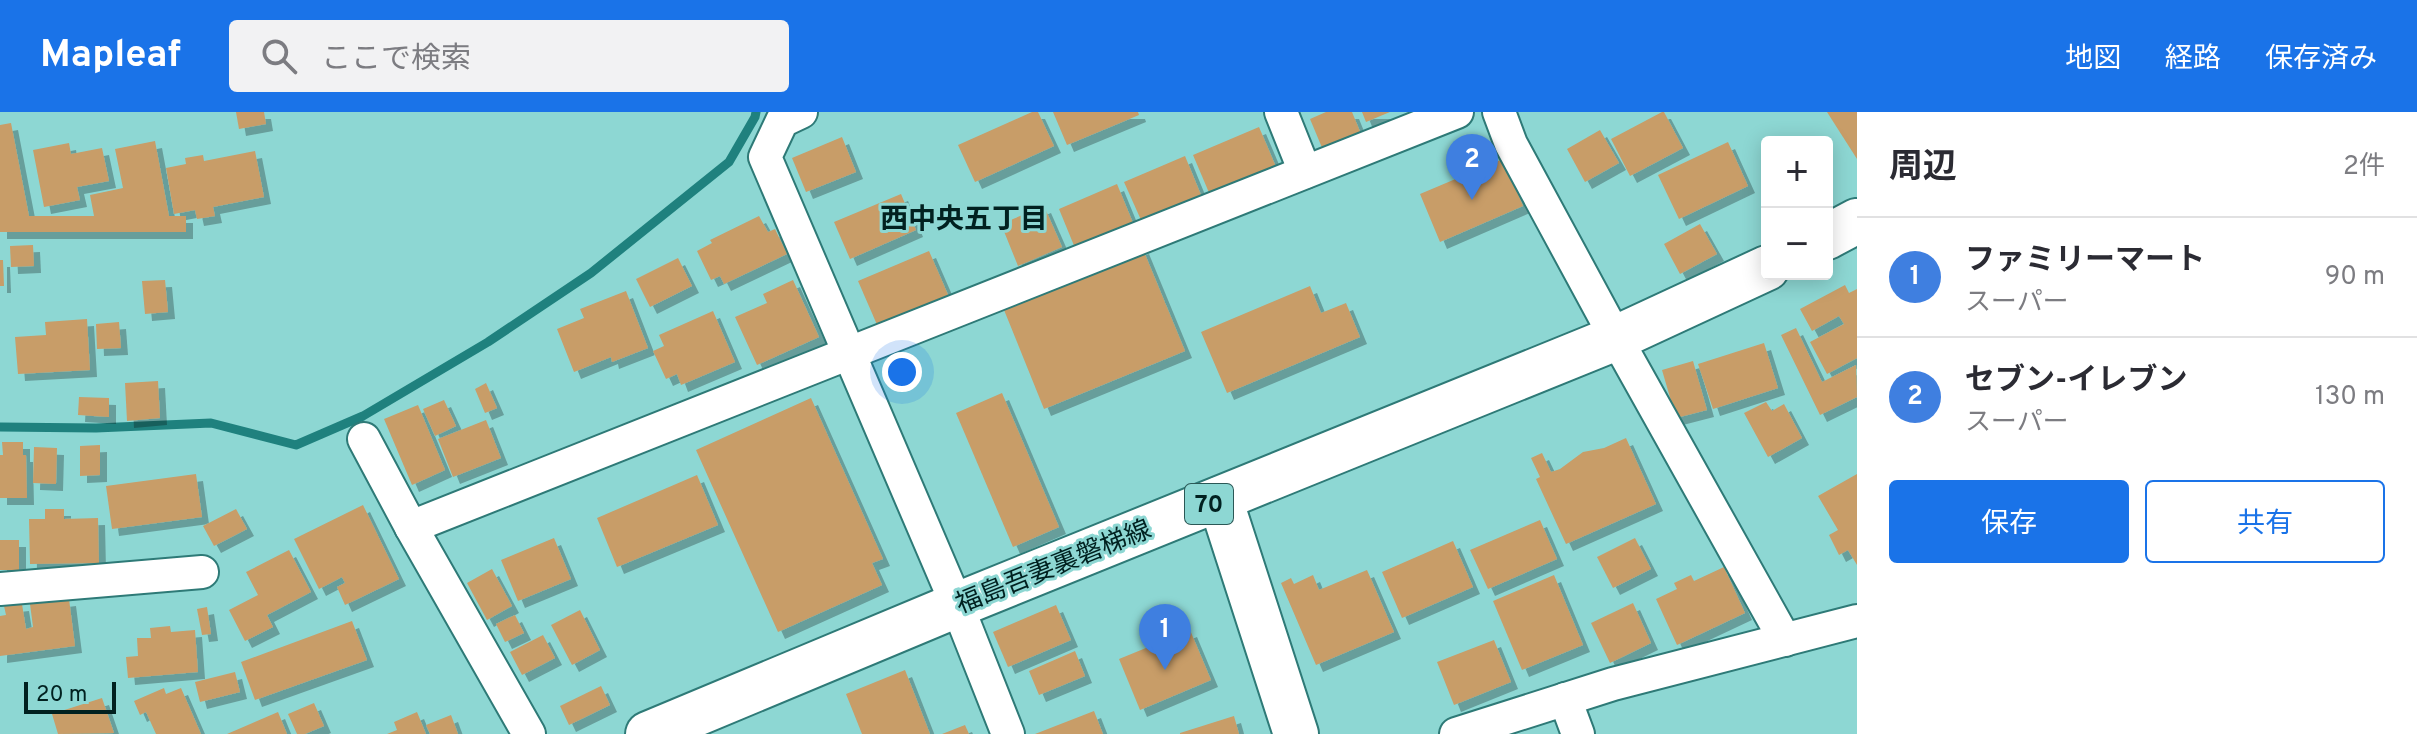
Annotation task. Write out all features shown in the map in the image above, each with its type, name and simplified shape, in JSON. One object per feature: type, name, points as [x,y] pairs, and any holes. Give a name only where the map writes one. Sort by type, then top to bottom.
[{"type":"main road","points":[[1833,234],[1857,221]]},
{"type":"main road","name":"福島吾妻裏磐梯線","points":[[648,734],[1616,338],[1761,271]]},
{"type":"main road","points":[[1220,499],[1296,734]]},
{"type":"street","points":[[801,112],[782,121],[765,157],[957,605],[1008,734]]},
{"type":"street","points":[[1281,112],[1305,172]]},
{"type":"street","points":[[411,527],[1457,112]]},
{"type":"street","points":[[1499,112],[1511,144],[1616,338],[1785,640]]},
{"type":"street","points":[[364,439],[529,734]]},
{"type":"street","points":[[0,589],[202,572]]},
{"type":"street","points":[[1456,734],[1613,684],[1857,621]]},
{"type":"street","points":[[1565,699],[1578,734]]},
{"type":"building","points":[[236,112],[264,112],[266,124],[239,129]]},
{"type":"building","points":[[1038,112],[1054,146],[975,182],[958,145]]},
{"type":"building","points":[[1053,112],[1138,112],[1139,115],[1067,145]]},
{"type":"building","points":[[1326,112],[1352,112],[1361,134],[1323,150],[1310,119]]},
{"type":"building","points":[[1362,112],[1390,112],[1366,122]]},
{"type":"building","points":[[1662,112],[1683,148],[1630,176],[1611,139]]},
{"type":"building","points":[[1827,112],[1857,112],[1857,159]]},
{"type":"building","points":[[11,123],[29,216],[94,216],[90,195],[123,188],[115,149],[155,141],[169,216],[186,216],[186,232],[0,232],[0,125]]},
{"type":"building","points":[[1259,127],[1276,167],[1210,195],[1193,155]]},
{"type":"building","points":[[1600,130],[1619,163],[1585,182],[1567,149]]},
{"type":"building","points":[[842,137],[856,172],[806,192],[792,158]]},
{"type":"building","points":[[1728,142],[1748,186],[1679,219],[1658,175]]},
{"type":"building","points":[[69,143],[71,154],[102,148],[109,181],[77,187],[80,200],[44,207],[33,150]]},
{"type":"building","points":[[255,151],[264,197],[213,207],[215,216],[197,219],[195,210],[174,214],[166,168],[186,164],[185,158],[203,155],[204,161]]},
{"type":"building","points":[[1185,156],[1201,195],[1141,220],[1124,182]]},
{"type":"building","points":[[1503,159],[1523,206],[1440,242],[1420,194]]},
{"type":"building","points":[[1117,184],[1133,223],[1075,248],[1059,209]]},
{"type":"building","points":[[901,194],[916,230],[850,259],[834,222]]},
{"type":"building","points":[[1044,206],[1062,247],[1018,266],[1001,224]]},
{"type":"building","points":[[759,216],[768,232],[775,229],[787,254],[724,284],[720,276],[711,280],[697,251],[712,243],[710,240]]},
{"type":"building","points":[[1700,224],[1717,254],[1680,274],[1664,244]]},
{"type":"building","points":[[33,245],[34,266],[11,267],[10,246]]},
{"type":"building","points":[[1142,247],[1185,351],[1044,409],[1002,305]]},
{"type":"building","points":[[929,251],[949,297],[878,327],[858,281]]},
{"type":"building","points":[[678,258],[692,286],[650,307],[636,279]]},
{"type":"building","points":[[0,260],[3,260],[4,286],[0,286]]},
{"type":"building","points":[[165,280],[168,312],[145,314],[142,281]]},
{"type":"building","points":[[793,280],[819,337],[757,365],[735,317],[767,303],[763,294]]},
{"type":"building","points":[[1845,285],[1849,293],[1857,289],[1857,358],[1827,374],[1810,342],[1844,324],[1839,316],[1812,331],[1800,309]]},
{"type":"building","points":[[1310,286],[1321,313],[1346,303],[1360,337],[1227,393],[1201,332]]},
{"type":"building","points":[[626,291],[648,348],[612,362],[611,357],[574,372],[557,329],[584,318],[580,309]]},
{"type":"building","points":[[713,311],[735,362],[681,385],[677,374],[666,379],[653,351],[664,346],[659,335]]},
{"type":"building","points":[[87,319],[90,370],[18,374],[15,337],[46,335],[45,322]]},
{"type":"building","points":[[119,322],[121,348],[97,349],[96,324]]},
{"type":"building","points":[[1796,328],[1822,382],[1856,365],[1857,397],[1820,415],[1781,335]]},
{"type":"building","points":[[1764,343],[1778,388],[1713,409],[1698,364]]},
{"type":"building","points":[[1693,361],[1707,410],[1676,418],[1662,370]]},
{"type":"building","points":[[158,381],[160,418],[127,421],[125,383]]},
{"type":"building","points":[[486,383],[497,408],[485,413],[475,389]]},
{"type":"building","points":[[1002,393],[1059,527],[1013,547],[956,413]]},
{"type":"building","points":[[79,397],[109,398],[109,417],[78,415]]},
{"type":"building","points":[[811,398],[883,559],[872,563],[882,585],[778,632],[696,450]]},
{"type":"building","points":[[444,400],[456,426],[435,436],[423,409]]},
{"type":"building","points":[[1766,402],[1772,411],[1784,404],[1802,438],[1768,457],[1744,413]]},
{"type":"building","points":[[418,405],[445,470],[412,485],[384,419]]},
{"type":"building","points":[[486,420],[501,458],[453,477],[438,439]]},
{"type":"building","points":[[1626,438],[1656,504],[1566,544],[1536,479],[1540,477],[1531,458],[1542,453],[1551,472],[1583,452],[1604,448]]},
{"type":"building","points":[[2,442],[23,442],[27,498],[0,498]]},
{"type":"building","points":[[100,445],[100,475],[80,476],[80,446]]},
{"type":"building","points":[[34,447],[57,448],[56,484],[33,483]]},
{"type":"building","points":[[196,474],[202,517],[112,529],[106,486]]},
{"type":"building","points":[[1857,474],[1857,565],[1848,550],[1839,555],[1829,535],[1838,530],[1818,496]]},
{"type":"building","points":[[697,475],[718,525],[617,567],[597,518]]},
{"type":"building","points":[[363,505],[399,579],[345,605],[337,587],[345,583],[342,577],[319,589],[294,539]]},
{"type":"building","points":[[45,509],[64,509],[64,519],[98,518],[99,563],[30,564],[29,519],[45,519]]},
{"type":"building","points":[[236,509],[247,529],[214,546],[203,526]]},
{"type":"building","points":[[1540,520],[1557,559],[1488,589],[1470,550]]},
{"type":"building","points":[[554,538],[571,579],[518,601],[501,560]]},
{"type":"building","points":[[1635,538],[1651,569],[1613,588],[1597,557]]},
{"type":"building","points":[[0,540],[19,540],[19,570],[0,570]]},
{"type":"building","points":[[1453,541],[1473,587],[1402,618],[1382,572]]},
{"type":"building","points":[[289,550],[311,592],[267,615],[273,627],[245,641],[229,610],[258,595],[246,572]]},
{"type":"building","points":[[1724,567],[1745,613],[1677,645],[1656,599],[1677,589],[1674,583],[1691,575],[1694,581]]},
{"type":"building","points":[[492,569],[512,606],[487,620],[467,583]]},
{"type":"building","points":[[1367,570],[1394,632],[1316,665],[1281,583],[1291,578],[1294,584],[1313,575],[1319,590]]},
{"type":"building","points":[[1554,575],[1583,645],[1522,670],[1493,601]]},
{"type":"building","points":[[69,599],[75,646],[0,656],[0,616],[6,615],[4,606],[22,604],[26,629],[33,627],[30,604]]},
{"type":"building","points":[[1633,603],[1651,643],[1610,663],[1591,623]]},
{"type":"building","points":[[1056,605],[1071,640],[1008,667],[993,632]]},
{"type":"building","points":[[207,607],[211,634],[202,635],[197,609]]},
{"type":"building","points":[[580,610],[600,650],[572,665],[551,625]]},
{"type":"building","points":[[515,615],[524,633],[505,642],[496,624]]},
{"type":"building","points":[[352,621],[367,660],[255,700],[241,662]]},
{"type":"building","points":[[170,626],[171,632],[195,630],[198,672],[128,678],[126,657],[138,656],[137,638],[151,638],[150,628]]},
{"type":"building","points":[[1190,630],[1211,680],[1140,710],[1119,659]]},
{"type":"building","points":[[543,635],[555,658],[522,675],[510,652]]},
{"type":"building","points":[[1494,640],[1511,682],[1454,705],[1437,662]]},
{"type":"building","points":[[1075,651],[1085,676],[1039,695],[1029,671]]},
{"type":"building","points":[[905,670],[930,734],[862,734],[846,694]]},
{"type":"building","points":[[235,672],[240,692],[200,702],[195,682]]},
{"type":"building","points":[[601,686],[610,705],[569,725],[560,706]]},
{"type":"building","points":[[164,688],[166,694],[181,688],[201,734],[156,734],[146,712],[140,715],[134,701]]},
{"type":"building","points":[[102,698],[114,733],[58,734],[52,714]]},
{"type":"building","points":[[314,703],[324,726],[297,734],[288,714]]},
{"type":"building","points":[[1094,711],[1103,734],[1035,734]]},
{"type":"building","points":[[278,712],[287,734],[227,734]]},
{"type":"building","points":[[417,712],[426,734],[387,734],[397,730],[394,722]]},
{"type":"building","points":[[451,715],[458,734],[430,734],[426,725]]},
{"type":"building","points":[[1234,716],[1239,734],[1180,734],[1180,733]]},
{"type":"building","points":[[965,725],[969,734],[942,734]]},
{"type":"waterway","points":[[0,427],[96,428],[211,423],[296,445],[363,416],[488,342],[591,273],[729,162],[756,112]]},
{"type":"place","name":"セブン-イレブン","points":[[1472,200]]},
{"type":"place","name":"ファミリーマート","points":[[1165,670]]},
{"type":"district","name":"西中央五丁目","points":[[964,218]]}]
